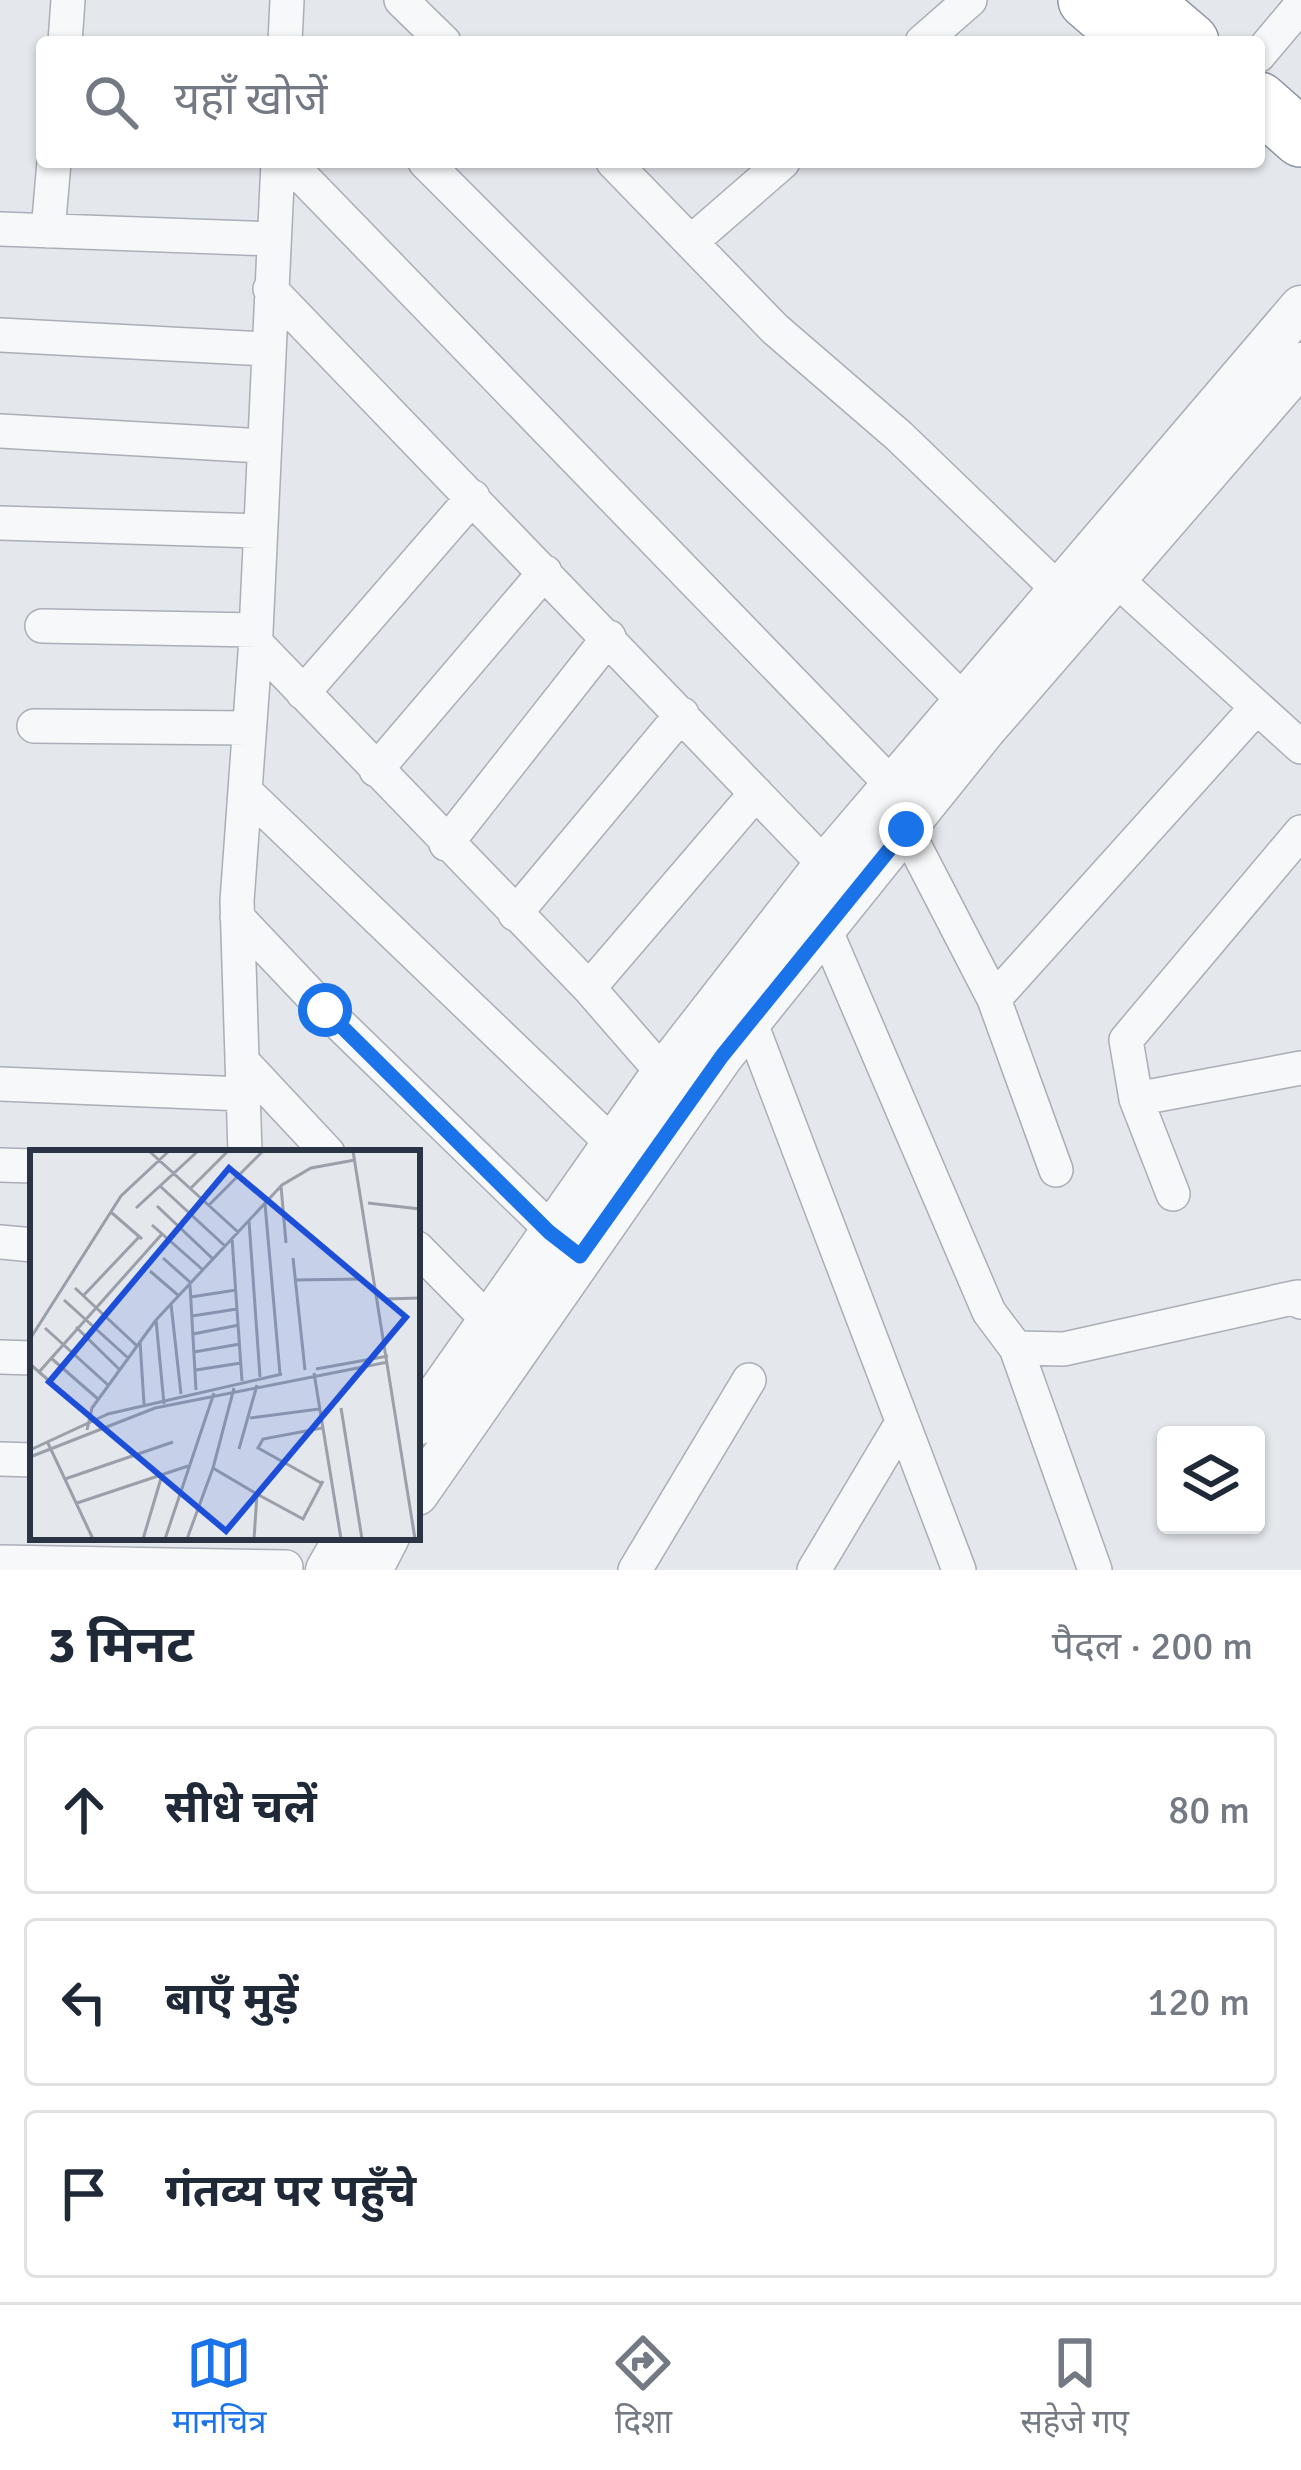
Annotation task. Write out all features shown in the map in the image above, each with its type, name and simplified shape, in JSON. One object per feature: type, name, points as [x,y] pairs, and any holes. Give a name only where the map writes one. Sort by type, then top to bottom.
[{"type":"highway","points":[[1087,0],[1142,11],[1181,36]]},
{"type":"highway","points":[[1265,106],[1301,138]]},
{"type":"highway","points":[[1265,151],[1301,181]]},
{"type":"street","points":[[65,36],[68,0]]},
{"type":"street","points":[[401,0],[438,36]]},
{"type":"street","points":[[929,36],[970,0]]},
{"type":"street","points":[[1265,49],[1301,5]]},
{"type":"street","points":[[48,230],[53,168]]},
{"type":"street","points":[[244,1150],[237,916],[256,636],[278,168]]},
{"type":"street","points":[[294,168],[892,785]]},
{"type":"street","points":[[430,168],[964,701]]},
{"type":"street","points":[[619,168],[775,328],[899,436],[1061,592]]},
{"type":"street","points":[[691,242],[776,168]]},
{"type":"street","points":[[0,229],[273,239]]},
{"type":"street","points":[[270,289],[825,865]]},
{"type":"street","points":[[420,1489],[565,1244],[613,1144],[663,1073],[810,917],[906,829],[1301,307]]},
{"type":"street","points":[[0,335],[267,350]]},
{"type":"street","points":[[420,1420],[487,1319],[565,1244],[750,1021],[810,917],[825,865],[1061,592],[1104,568],[1301,364]]},
{"type":"street","points":[[0,431],[263,446]]},
{"type":"street","points":[[303,693],[473,497]]},
{"type":"street","points":[[0,524],[260,531]]},
{"type":"street","points":[[1104,568],[1301,748]]},
{"type":"street","points":[[376,770],[545,572]]},
{"type":"street","points":[[42,626],[256,636],[303,693],[589,988],[663,1073]]},
{"type":"street","points":[[446,844],[609,638]]},
{"type":"street","points":[[994,999],[1255,709]]},
{"type":"street","points":[[515,914],[682,714]]},
{"type":"street","points":[[34,726],[250,728]]},
{"type":"street","points":[[245,791],[613,1144]]},
{"type":"street","points":[[589,988],[756,793]]},
{"type":"street","points":[[906,829],[994,999],[1056,1170]]},
{"type":"street","points":[[1173,1194],[1136,1099],[1126,1040],[1301,832]]},
{"type":"street","points":[[237,916],[565,1244]]},
{"type":"street","points":[[810,917],[989,1312],[1016,1348],[1095,1570]]},
{"type":"street","points":[[750,1021],[900,1426],[959,1570]]},
{"type":"street","points":[[1136,1099],[1301,1068]]},
{"type":"street","points":[[0,1084],[242,1078],[325,1150]]},
{"type":"street","points":[[0,1165],[30,1166]]},
{"type":"street","points":[[0,1242],[30,1245]]},
{"type":"street","points":[[420,1251],[487,1319]]},
{"type":"street","points":[[1016,1348],[1064,1349],[1300,1299]]},
{"type":"street","points":[[0,1357],[30,1358]]},
{"type":"street","points":[[635,1570],[749,1380]]},
{"type":"street","points":[[819,1567],[900,1426]]},
{"type":"street","points":[[0,1459],[30,1460]]},
{"type":"street","points":[[0,1562],[295,1561],[340,1540]]},
{"type":"street","points":[[371,1570],[386,1540]]},
{"type":"route","points":[[325,1010],[549,1232],[580,1256],[722,1056],[906,829]]}]
